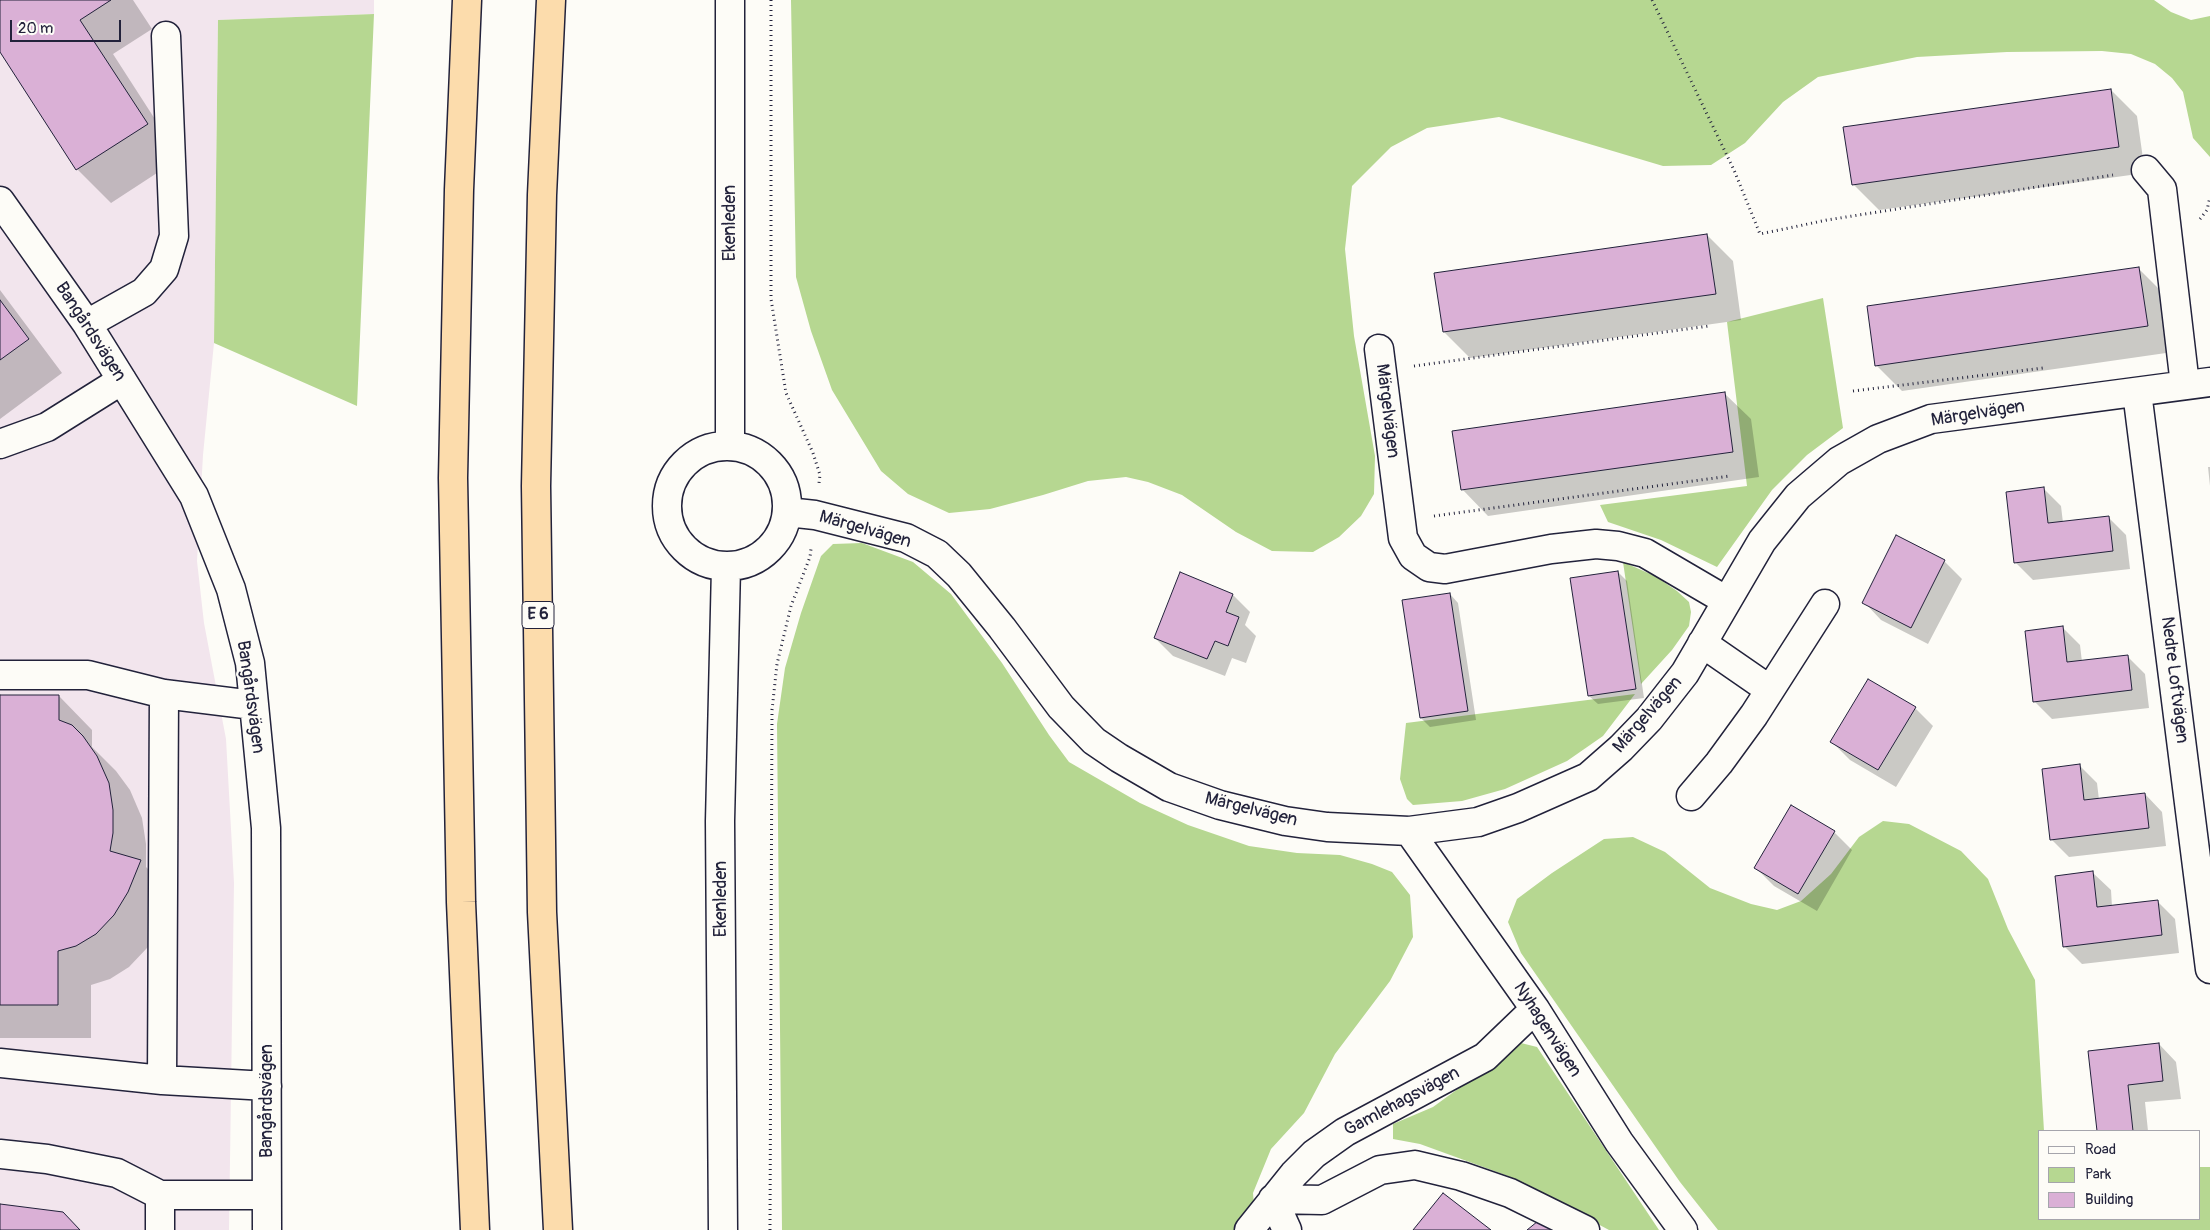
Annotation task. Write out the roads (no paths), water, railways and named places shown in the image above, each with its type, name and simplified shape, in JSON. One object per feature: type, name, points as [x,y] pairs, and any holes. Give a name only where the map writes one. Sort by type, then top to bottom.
[{"type":"highway","points":[[467,0],[459,190],[453,478],[461,902],[475,1230]]},
{"type":"highway","name":"E 6","points":[[551,0],[542,195],[536,486],[542,912],[558,1230]]},
{"type":"street","name":"Ekenleden","points":[[730,0],[730,446]]},
{"type":"street","points":[[87,324],[144,292],[164,269],[174,236],[166,36]]},
{"type":"street","name":"Märgelvägen","points":[[787,512],[815,515],[906,538],[937,554],[959,575],[1061,706],[1094,741],[1169,787],[1220,805],[1285,821],[1327,827],[1409,831],[1478,822],[1518,808],[1588,776],[1621,748],[1649,719],[1685,673],[1762,541],[1798,496],[1839,461],[1878,439],[1931,419],[2197,383],[2162,189],[2146,170]]},
{"type":"street","name":"Bangårdsvägen","points":[[0,201],[87,324],[194,496],[231,589],[250,663],[266,828],[267,1230]]},
{"type":"street","name":"Märgelvägen","points":[[1380,360],[1403,538],[1413,556],[1429,567],[1445,568],[1551,549],[1596,544],[1618,546],[1645,553],[1727,601]]},
{"type":"street","points":[[0,444],[47,427],[122,380]]},
{"type":"street","name":"Nedre Loftvägen","points":[[2137,392],[2210,969]]},
{"type":"street","points":[[730,446],[749,450],[766,460],[779,475],[786,492],[787,512],[783,530],[774,545],[760,557],[744,564],[726,567],[707,564],[690,555],[677,541],[672,532],[668,523],[666,504],[670,486],[679,469],[693,456],[711,447],[730,446]]},
{"type":"street","name":"Ekenleden","points":[[723,1230],[720,821],[726,567]]},
{"type":"street","points":[[1691,796],[1720,762],[1770,690],[1825,604]]},
{"type":"street","points":[[1702,643],[1770,690]]},
{"type":"street","points":[[0,675],[88,675],[164,694],[253,705]]},
{"type":"street","points":[[162,1080],[164,694]]},
{"type":"street","name":"Nyhagenvägen","points":[[1409,831],[1535,1009],[1619,1142],[1683,1230]]},
{"type":"street","name":"Gamlehagsvägen","points":[[1248,1230],[1294,1174],[1314,1154],[1345,1132],[1485,1057],[1535,1009]]},
{"type":"street","points":[[0,1063],[162,1080],[267,1086]]},
{"type":"street","points":[[0,1154],[47,1159],[117,1173],[160,1195],[266,1195]]},
{"type":"street","points":[[1287,1230],[1273,1199],[1322,1200],[1380,1170],[1415,1165],[1461,1176],[1510,1193],[1585,1230]]},
{"type":"street","points":[[160,1195],[160,1230]]}]
